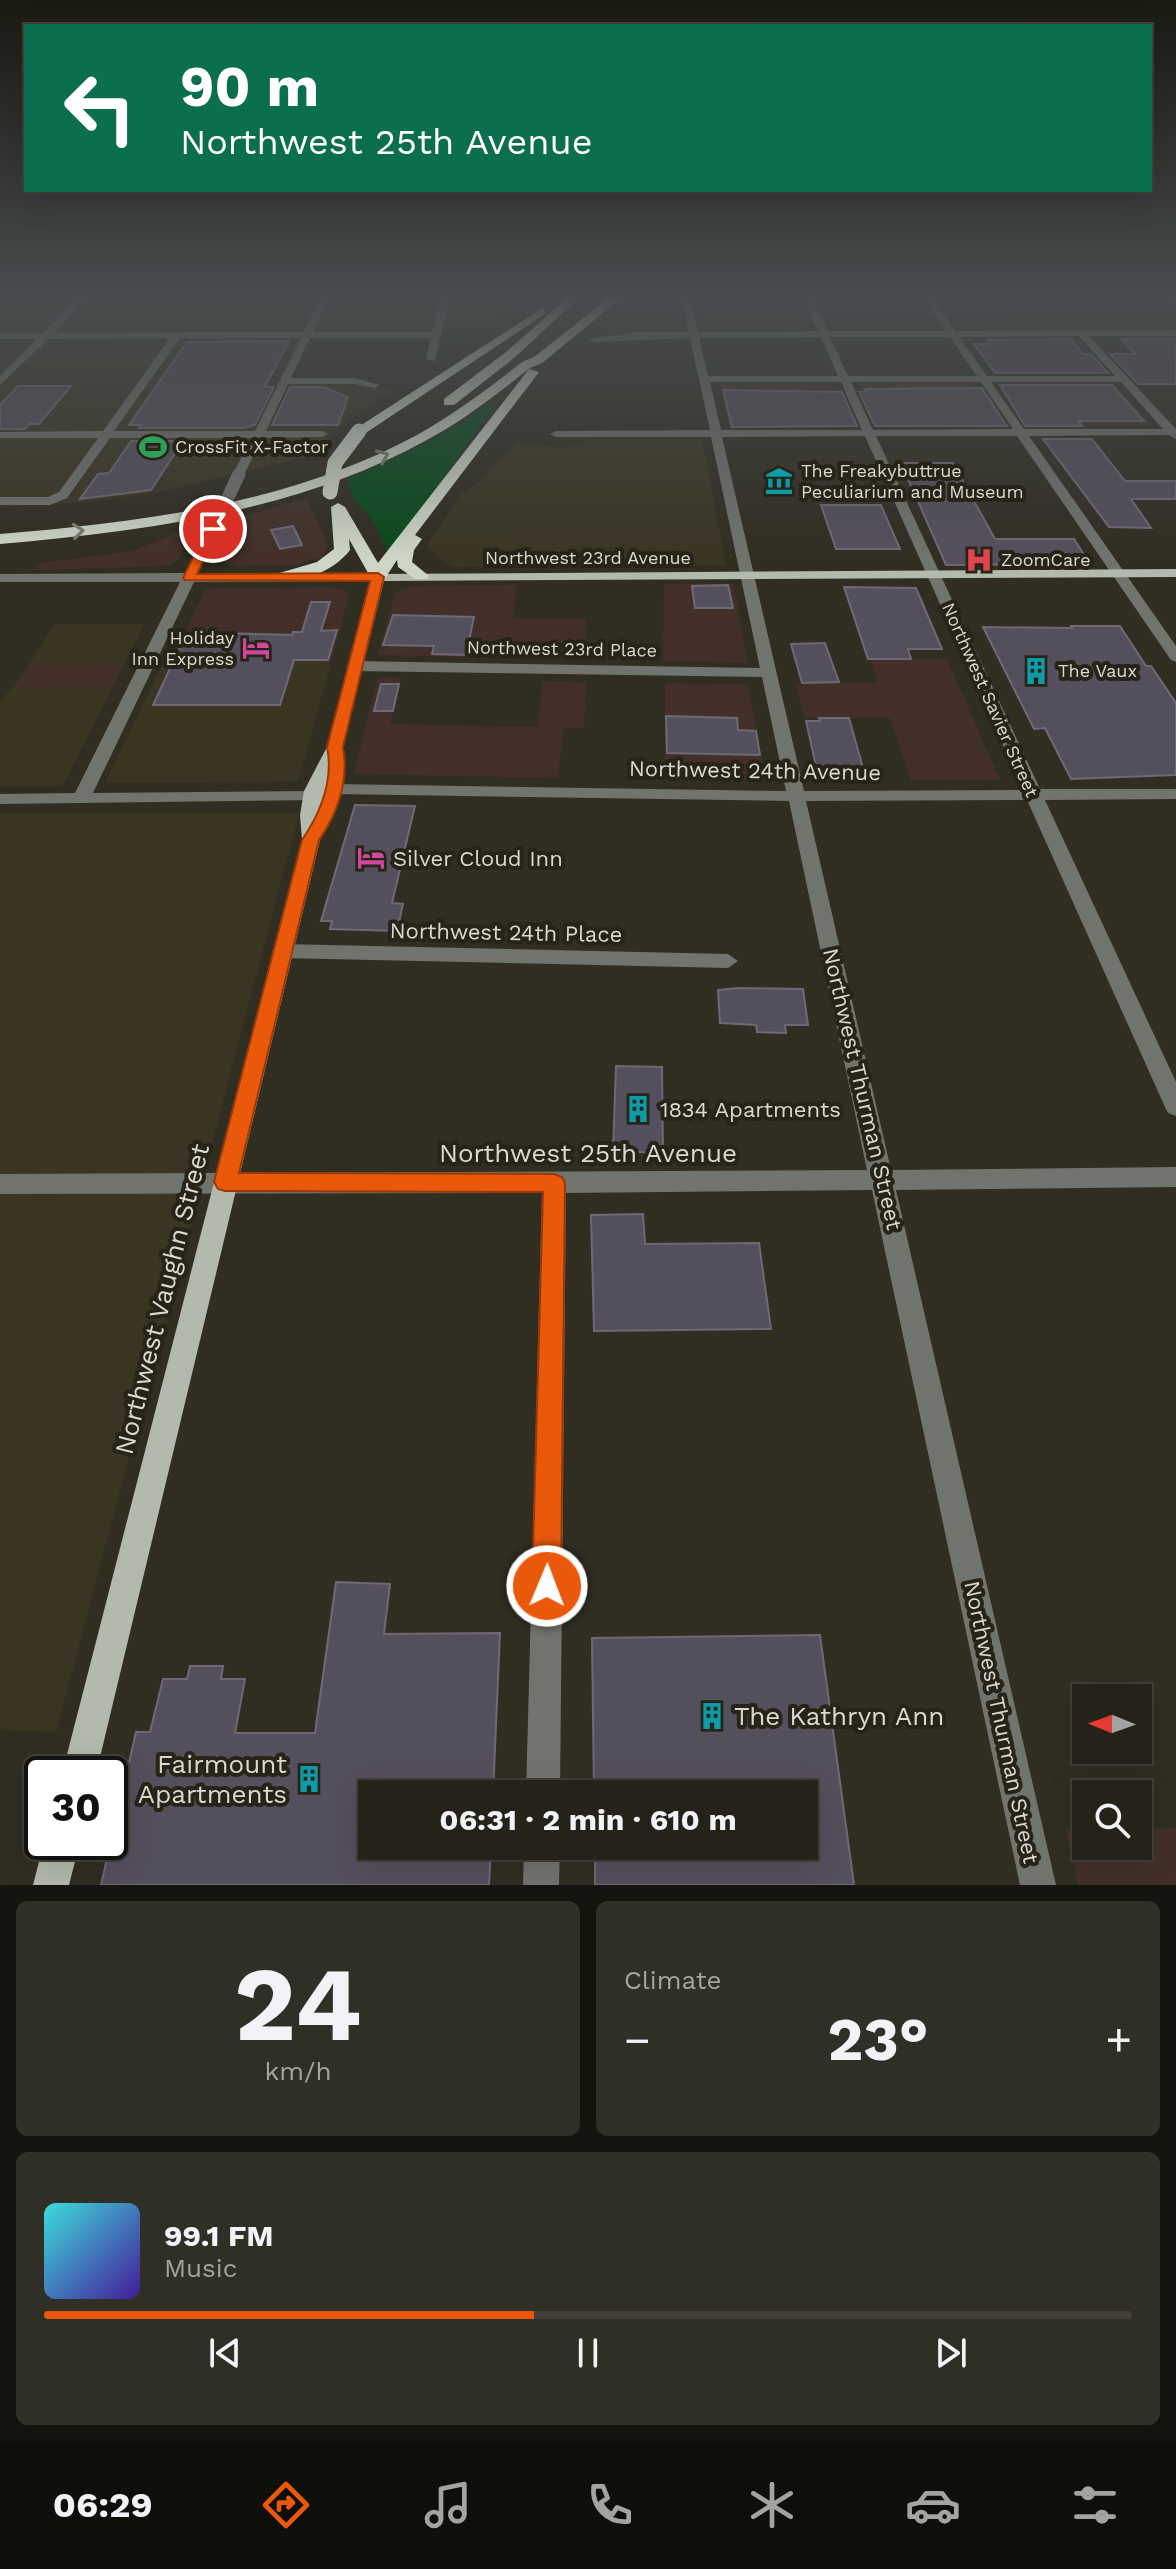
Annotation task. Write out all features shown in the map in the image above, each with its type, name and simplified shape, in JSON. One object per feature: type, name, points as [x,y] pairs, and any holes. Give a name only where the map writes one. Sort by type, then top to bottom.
[{"type":"highway","points":[[434,382],[359,431],[335,463],[330,492],[378,577],[526,382]]},
{"type":"highway","points":[[313,467],[392,436],[432,414],[475,382]]},
{"type":"highway","points":[[0,539],[100,529],[183,515],[248,501],[328,478],[426,435],[505,382]]},
{"type":"highway","points":[[213,494],[251,485]]},
{"type":"highway","points":[[421,576],[404,564],[404,555],[446,485]]},
{"type":"highway","points":[[282,577],[317,569],[337,557],[342,550],[338,507]]},
{"type":"highway","points":[[67,518],[136,509]]},
{"type":"highway","points":[[0,522],[23,521]]},
{"type":"main road","name":"Northwest 23rd Avenue","points":[[378,577],[1176,573]]},
{"type":"main road","name":"Northwest Vaughn Street","points":[[311,840],[306,818],[319,770],[335,747],[378,577]]},
{"type":"main road","name":"Northwest Vaughn Street","points":[[83,1756],[282,951],[311,840],[325,819],[334,789],[339,766],[335,747]]},
{"type":"main road","points":[[51,1885],[57,1860]]},
{"type":"street","points":[[0,501],[59,498],[144,382]]},
{"type":"street","points":[[81,799],[285,382]]},
{"type":"street","points":[[360,382],[375,385]]},
{"type":"street","name":"Northwest Thurman Street","points":[[706,382],[1038,1885]]},
{"type":"street","name":"Northwest Savier Street","points":[[845,382],[1176,1107]]},
{"type":"street","points":[[987,382],[1176,657]]},
{"type":"street","points":[[1126,382],[1174,433]]},
{"type":"street","points":[[556,434],[1174,433]]},
{"type":"street","points":[[0,435],[322,434]]},
{"type":"street","name":"Northwest 23rd Avenue","points":[[2,581],[378,577]]},
{"type":"street","name":"Northwest 23rd Place","points":[[354,666],[769,673]]},
{"type":"street","name":"Northwest 24th Avenue","points":[[334,789],[798,796],[1176,794]]},
{"type":"street","points":[[0,799],[312,796]]},
{"type":"street","name":"Northwest 24th Place","points":[[282,951],[728,961]]},
{"type":"street","name":"Northwest 25th Avenue","points":[[0,1184],[1176,1177]]},
{"type":"street","points":[[543,1780],[554,1183]]},
{"type":"street","points":[[541,1885],[542,1860]]},
{"type":"shaded area","points":[[0,382],[358,382],[393,390],[336,430],[313,455],[160,492],[86,502],[0,507]]},
{"type":"shaded area","points":[[972,382],[1002,427],[881,427],[859,383]]},
{"type":"shaded area","points":[[996,382],[1113,382],[1152,425],[1027,426]]},
{"type":"shaded area","points":[[719,383],[831,383],[851,427],[730,428]]},
{"type":"shaded area","points":[[595,439],[702,439],[726,566],[452,567],[426,547],[461,493],[474,486],[518,442],[560,448]]},
{"type":"shaded area","points":[[307,498],[328,545],[322,557],[293,566],[232,566],[221,562],[240,517]]},
{"type":"shaded area","points":[[195,526],[178,560],[169,566],[33,570],[39,563],[132,551]]},
{"type":"shaded area","points":[[664,584],[733,584],[748,663],[663,661]]},
{"type":"shaded area","points":[[517,585],[512,618],[587,618],[583,659],[378,655],[395,593],[399,590],[412,586]]},
{"type":"shaded area","points":[[333,587],[346,591],[349,596],[331,662],[172,662],[205,590]]},
{"type":"shaded area","points":[[55,624],[145,624],[125,663],[30,663]]},
{"type":"shaded area","points":[[871,659],[947,659],[1000,780],[911,780],[890,718],[804,718],[796,683],[877,682]]},
{"type":"shaded area","points":[[163,662],[331,662],[298,782],[105,783]]},
{"type":"shaded area","points":[[30,663],[125,663],[113,687],[13,688]]},
{"type":"shaded area","points":[[378,677],[402,678],[392,724],[538,727],[543,681],[586,682],[584,728],[563,728],[558,778],[354,774]]},
{"type":"shaded area","points":[[665,683],[748,684],[766,781],[665,779]]},
{"type":"shaded area","points":[[113,687],[63,786],[0,786],[0,703],[11,688]]},
{"type":"shaded area","points":[[0,813],[299,813],[56,1732],[0,1730]]},
{"type":"shaded area","points":[[1176,1828],[1176,1885],[1078,1885],[1072,1860],[1152,1860],[1152,1829]]},
{"type":"shaded area","points":[[1065,1829],[1072,1829],[1072,1859]]},
{"type":"green space","points":[[500,397],[393,551],[387,551],[373,521],[353,497],[348,478],[427,442]]},
{"type":"building","points":[[159,382],[268,382],[265,387],[274,387],[255,425],[244,428],[139,428],[141,425],[129,425]]},
{"type":"building","points":[[1136,382],[1176,382],[1176,384]]},
{"type":"building","points":[[1000,385],[1112,385],[1144,421],[1078,421],[1082,426],[1025,426]]},
{"type":"building","points":[[18,386],[71,386],[39,424],[29,424],[25,429],[0,429],[0,405]]},
{"type":"building","points":[[290,387],[323,387],[348,397],[338,425],[272,425]]},
{"type":"building","points":[[982,388],[1007,426],[875,426],[859,392],[866,392],[865,389]]},
{"type":"building","points":[[723,390],[842,392],[857,426],[732,427]]},
{"type":"building","points":[[1043,439],[1092,439],[1125,481],[1176,481],[1176,499],[1131,499],[1151,528],[1109,527]]},
{"type":"building","points":[[131,441],[183,441],[151,490],[80,499],[98,474],[109,473]]},
{"type":"building","points":[[901,463],[953,463],[995,539],[1074,539],[1090,564],[946,565]]},
{"type":"building","points":[[821,505],[881,505],[900,549],[836,549]]},
{"type":"building","points":[[293,526],[302,545],[280,549],[271,530]]},
{"type":"building","points":[[728,585],[733,608],[695,608],[692,586]]},
{"type":"building","points":[[844,587],[916,588],[942,649],[908,649],[911,659],[868,659]]},
{"type":"building","points":[[311,602],[330,602],[321,631],[337,630],[328,660],[294,660],[280,705],[153,705],[187,632],[292,635],[293,632],[302,632]]},
{"type":"building","points":[[393,615],[474,617],[466,655],[432,654],[434,646],[383,645]]},
{"type":"building","points":[[1120,626],[1146,666],[1151,666],[1176,703],[1176,775],[1071,779],[1045,728],[1034,729],[983,627]]},
{"type":"building","points":[[825,643],[839,682],[802,683],[791,644]]},
{"type":"building","points":[[381,684],[399,684],[393,711],[374,711]]},
{"type":"building","points":[[666,716],[737,718],[738,730],[756,731],[760,755],[667,753]]},
{"type":"building","points":[[819,718],[849,718],[863,768],[859,768],[862,780],[819,780],[806,721],[820,721]]},
{"type":"building","name":"Silver Cloud Inn","points":[[355,805],[415,806],[392,903],[403,904],[397,931],[330,929],[332,921],[321,921]]},
{"type":"building","points":[[803,989],[808,1025],[785,1025],[786,1033],[757,1032],[756,1025],[720,1023],[718,990]]},
{"type":"building","name":"1834 Apartments","points":[[616,1066],[662,1067],[663,1153],[613,1151]]},
{"type":"building","points":[[643,1214],[645,1244],[759,1243],[771,1329],[594,1331],[591,1215]]},
{"type":"building","name":"Fairmount Apartments","points":[[336,1582],[390,1584],[384,1634],[500,1633],[494,1780],[358,1780],[358,1860],[490,1860],[489,1885],[101,1885],[107,1860],[128,1860],[128,1767],[136,1732],[150,1732],[163,1679],[187,1679],[190,1666],[223,1666],[221,1679],[245,1679],[235,1733],[315,1733]]},
{"type":"building","name":"The Kathryn Ann","points":[[820,1635],[854,1885],[595,1885],[595,1860],[818,1860],[818,1780],[594,1780],[592,1638]]},
{"type":"place","name":"CrossFit X-Factor","points":[[153,447]]},
{"type":"place","name":"The Freakybuttrue Peculiarium and Museum","points":[[779,481]]},
{"type":"place","name":"ZoomCare","points":[[979,560]]},
{"type":"place","name":"Holiday Inn Express","points":[[256,648]]},
{"type":"place","name":"The Vaux","points":[[1036,671]]},
{"type":"place","name":"Silver Cloud Inn","points":[[371,858]]},
{"type":"place","name":"1834 Apartments","points":[[638,1109]]},
{"type":"place","name":"The Kathryn Ann","points":[[712,1716]]},
{"type":"place","name":"Fairmount Apartments","points":[[309,1779]]},
{"type":"route","points":[[213,529],[189,578],[378,577],[335,747],[339,766],[334,789],[325,819],[311,840],[225,1182],[554,1183],[547,1586]]}]
